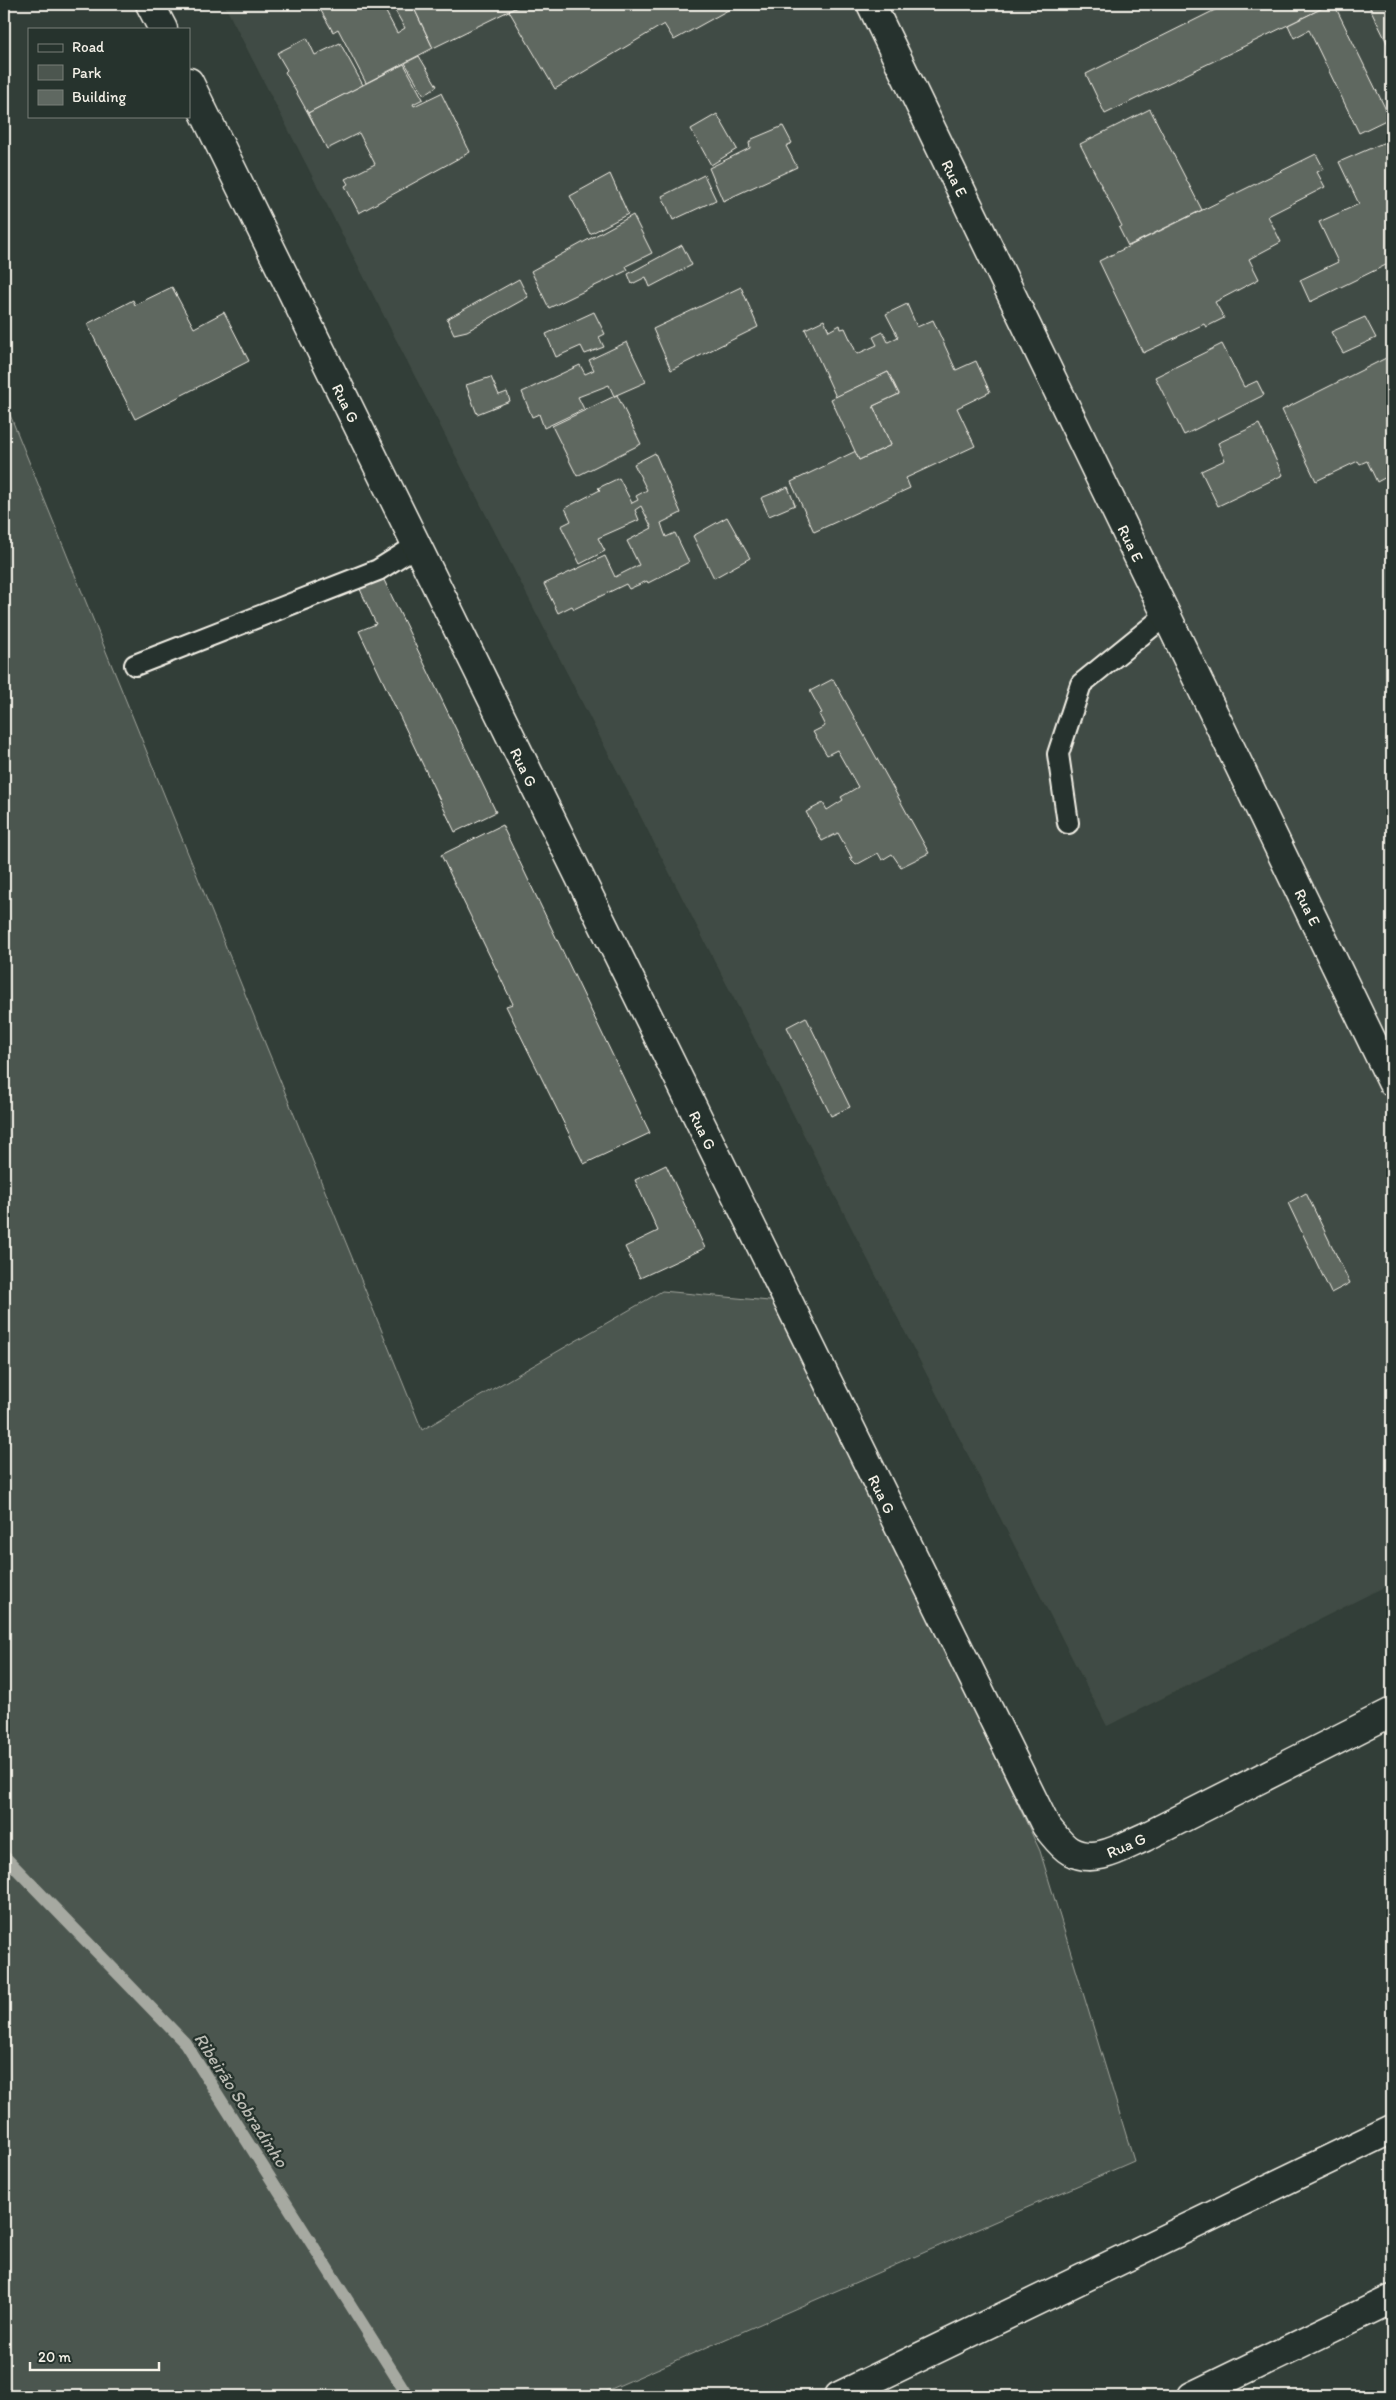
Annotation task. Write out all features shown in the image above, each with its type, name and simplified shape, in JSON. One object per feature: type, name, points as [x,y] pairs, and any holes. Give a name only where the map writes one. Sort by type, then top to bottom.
[{"type":"main road","points":[[150,4],[162,28]]},
{"type":"main road","name":"Rua E","points":[[871,4],[1392,1082]]},
{"type":"main road","name":"Rua G","points":[[190,84],[1046,1826],[1069,1851],[1082,1856],[1103,1856],[1154,1833],[1392,1712]]},
{"type":"main road","points":[[839,2396],[1392,2129]]},
{"type":"main road","points":[[1192,2396],[1392,2300]]},
{"type":"lane","points":[[135,665],[378,570],[416,546]]},
{"type":"lane","points":[[1068,822],[1058,754],[1081,684],[1166,615]]},
{"type":"shaded area","points":[[224,4],[1392,4],[1392,1583],[1107,1726]]},
{"type":"green space","points":[[4,400],[422,1430],[662,1291],[780,1302],[1040,1851],[1134,2161],[595,2396],[4,2396]]},
{"type":"building","points":[[328,4],[412,4],[433,48],[366,83],[338,29],[333,32],[320,9]],"holes":[[[393,7],[405,28],[397,33],[386,12]]]},
{"type":"building","points":[[412,4],[523,4],[433,48]]},
{"type":"building","points":[[523,4],[739,4],[674,40],[664,24],[555,89],[509,11]]},
{"type":"building","points":[[1222,4],[1331,4],[1105,114],[1086,74],[1223,6]]},
{"type":"building","points":[[1334,4],[1390,118],[1359,133],[1309,30],[1294,38],[1288,25]]},
{"type":"building","points":[[1368,4],[1392,4],[1392,53]]},
{"type":"building","points":[[307,38],[315,55],[340,43],[363,85],[308,113],[285,72],[287,70],[277,53]]},
{"type":"building","points":[[419,56],[437,86],[424,95],[405,63]]},
{"type":"building","points":[[404,64],[423,99],[413,104],[414,106],[441,93],[470,152],[359,213],[345,186],[348,184],[345,179],[375,164],[359,133],[327,149],[308,113]]},
{"type":"building","points":[[1150,109],[1202,210],[1128,246],[1119,228],[1122,226],[1080,144]]},
{"type":"building","points":[[717,114],[737,149],[711,165],[691,129]]},
{"type":"building","points":[[783,126],[792,143],[786,146],[797,167],[723,201],[709,168],[750,148],[749,143],[752,139]]},
{"type":"building","points":[[1392,139],[1392,262],[1310,302],[1300,280],[1338,262],[1319,222],[1359,204],[1339,162]]},
{"type":"building","points":[[1316,154],[1324,169],[1317,172],[1325,187],[1268,216],[1281,242],[1249,259],[1259,279],[1215,302],[1224,318],[1206,327],[1204,324],[1143,353],[1099,261]]},
{"type":"building","points":[[610,174],[628,214],[590,234],[570,196]]},
{"type":"building","points":[[704,175],[716,200],[673,220],[662,196]]},
{"type":"building","points":[[633,215],[652,253],[626,266],[628,270],[549,308],[531,271]]},
{"type":"building","points":[[682,245],[692,265],[650,287],[646,277],[632,284],[628,274]]},
{"type":"building","points":[[519,279],[528,297],[467,331],[454,334],[447,319]]},
{"type":"building","points":[[172,287],[194,328],[224,312],[249,361],[135,419],[87,324],[133,300],[135,305]]},
{"type":"building","points":[[741,287],[758,327],[671,370],[653,329]]},
{"type":"building","points":[[907,304],[917,327],[933,320],[956,370],[976,361],[990,392],[957,408],[975,446],[906,478],[910,488],[814,532],[791,482],[856,451],[859,460],[891,445],[873,406],[899,394],[888,372],[836,397],[805,329],[824,320],[829,331],[840,325],[841,329],[845,328],[857,354],[877,345],[873,337],[883,332],[888,342],[898,337],[886,314]]},
{"type":"building","points":[[594,312],[605,334],[599,337],[604,347],[585,354],[581,346],[556,357],[546,334]]},
{"type":"building","points":[[1365,317],[1376,338],[1343,353],[1331,332]]},
{"type":"building","points":[[627,342],[646,382],[614,396],[609,385],[578,397],[584,409],[544,428],[539,414],[532,417],[522,392],[580,365],[585,374],[594,370],[589,360]]},
{"type":"building","points":[[1222,344],[1244,387],[1257,381],[1264,395],[1184,435],[1155,377]]},
{"type":"building","points":[[1392,355],[1392,474],[1377,482],[1367,461],[1360,464],[1358,461],[1316,481],[1282,410]]},
{"type":"building","points":[[888,372],[899,394],[873,406],[891,445],[859,460],[831,399]]},
{"type":"building","points":[[491,377],[499,395],[507,392],[510,401],[477,414],[466,385]]},
{"type":"building","points":[[617,395],[641,444],[577,476],[552,426]]},
{"type":"building","points":[[1259,424],[1283,475],[1218,506],[1201,471],[1225,460],[1218,443]]},
{"type":"building","points":[[655,453],[681,513],[661,523],[666,537],[675,533],[689,562],[648,583],[647,581],[629,589],[626,584],[574,609],[572,606],[558,613],[544,584],[605,556],[615,577],[639,565],[627,541],[652,528],[641,506],[635,510],[639,520],[598,538],[605,551],[580,564],[561,526],[571,521],[565,508],[619,478],[632,503],[638,500],[636,496],[647,490],[634,464]]},
{"type":"building","points":[[788,487],[795,505],[769,516],[761,498]]},
{"type":"building","points":[[727,517],[750,558],[714,578],[693,536]]},
{"type":"building","points":[[382,576],[496,812],[455,832],[359,631],[376,624],[359,587]]},
{"type":"building","points":[[833,679],[929,853],[901,867],[892,854],[882,860],[878,853],[856,865],[849,858],[852,858],[838,833],[822,841],[806,812],[823,803],[827,810],[843,800],[841,797],[858,787],[837,750],[827,755],[813,732],[825,726],[819,714],[822,713],[810,691]]},
{"type":"building","points":[[502,825],[650,1133],[584,1164],[506,1006],[513,1004],[441,855]]},
{"type":"building","points":[[806,1017],[850,1107],[831,1116],[787,1027]]},
{"type":"building","points":[[666,1165],[705,1248],[640,1278],[625,1247],[658,1231],[635,1180]]},
{"type":"building","points":[[1306,1193],[1350,1283],[1331,1293],[1288,1203]]},
{"type":"waterway","name":"Ribeirão Sobradinho","points":[[4,1856],[185,2043],[408,2396]]}]
